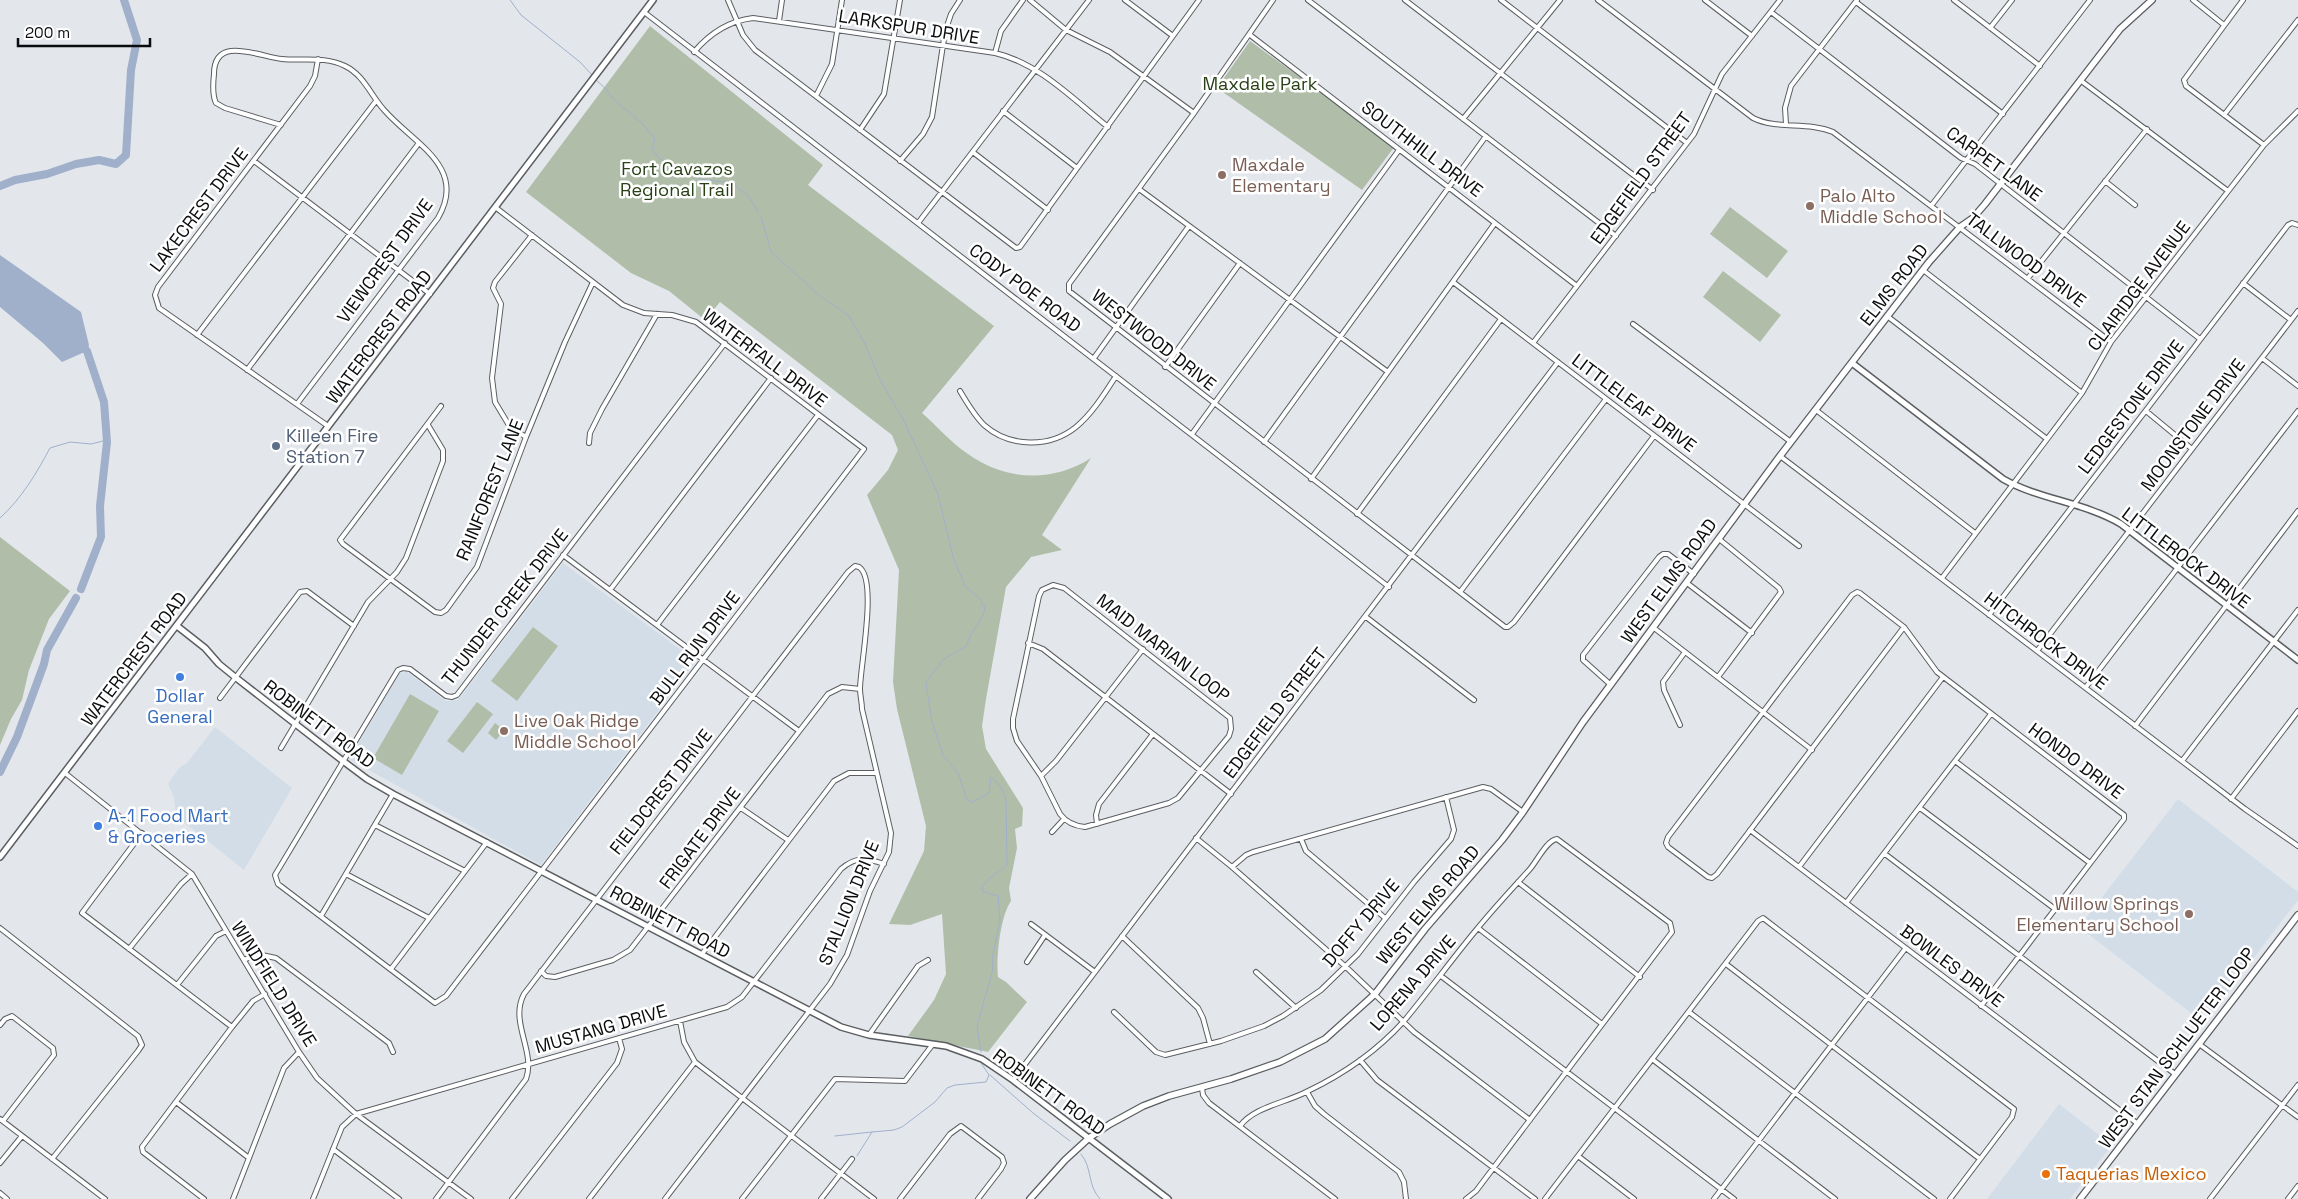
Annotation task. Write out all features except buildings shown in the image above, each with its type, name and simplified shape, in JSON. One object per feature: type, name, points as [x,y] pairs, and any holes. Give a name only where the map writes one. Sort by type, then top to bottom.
[{"type":"main road","name":"ELMS ROAD","points":[[1744,504],[1923,270],[1960,227],[1973,218],[2120,28],[2152,0]]},
{"type":"main road","name":"WEST ELMS ROAD","points":[[1030,1199],[1049,1175],[1089,1138],[1143,1106],[1169,1096],[1260,1070],[1301,1052],[1325,1039],[1375,994],[1425,929],[1502,840],[1583,722],[1744,504]]},
{"type":"main road","name":"WEST STAN SCHLUETER LOOP","points":[[2080,1199],[2298,915]]},
{"type":"street","name":"WATERCREST ROAD","points":[[0,857],[653,0]]},
{"type":"street","points":[[728,0],[743,35],[755,50],[942,194],[1016,248],[1020,247],[1048,210],[1198,0]]},
{"type":"street","points":[[779,21],[782,0]]},
{"type":"street","points":[[816,96],[832,64],[842,0]]},
{"type":"street","points":[[860,130],[884,94],[900,0]]},
{"type":"street","points":[[900,161],[923,134],[932,117],[943,46],[951,14],[960,0]]},
{"type":"street","points":[[995,53],[1001,32],[1023,0]]},
{"type":"street","points":[[1030,0],[1066,30],[1100,46],[1194,113]]},
{"type":"street","points":[[918,223],[974,153],[1003,111],[1089,0]]},
{"type":"street","points":[[1125,0],[1173,36]]},
{"type":"street","name":"WESTWOOD DRIVE","points":[[1273,0],[1250,35],[1068,287],[1072,294],[1311,480],[1506,627],[1510,626],[1525,607],[1654,436]]},
{"type":"street","points":[[1308,0],[1616,236]]},
{"type":"street","points":[[1405,0],[1653,190]]},
{"type":"street","points":[[1501,0],[1687,143]]},
{"type":"street","points":[[1463,119],[1560,0]]},
{"type":"street","name":"TALLWOOD DRIVE","points":[[1598,0],[1759,121],[1814,126],[1833,132],[2111,342]]},
{"type":"street","points":[[1706,0],[1752,36]]},
{"type":"street","name":"EDGEFIELD STREET","points":[[1533,342],[1653,190],[1687,143],[1699,126],[1722,74],[1780,0]]},
{"type":"street","points":[[1954,0],[2040,66]]},
{"type":"street","points":[[1990,28],[2012,0]]},
{"type":"street","points":[[1931,206],[2090,0]]},
{"type":"street","points":[[2193,0],[2224,25]]},
{"type":"street","points":[[2243,0],[2184,80],[2186,86],[2264,145]]},
{"type":"street","points":[[1786,124],[1784,108],[1791,86],[1856,1],[2003,114]]},
{"type":"street","name":"CODY POE ROAD","points":[[644,12],[1389,587]]},
{"type":"street","name":"CARPET LANE","points":[[1771,12],[1966,160],[1975,164],[2200,339]]},
{"type":"street","name":"LARKSPUR DRIVE","points":[[694,52],[710,35],[723,27],[753,18],[995,53],[1016,58],[1036,70],[1108,127]]},
{"type":"street","points":[[2224,115],[2298,20]]},
{"type":"street","name":"SOUTHHILL DRIVE","points":[[1250,35],[1578,286]]},
{"type":"street","name":"VIEWCREST DRIVE","points":[[281,125],[225,108],[216,103],[214,98],[214,67],[221,55],[230,50],[239,50],[281,59],[334,61],[348,67],[363,80],[376,101],[392,118],[433,155],[440,168],[447,189],[444,208],[438,218],[297,404]]},
{"type":"street","name":"LAKECREST DRIVE","points":[[318,59],[313,81],[156,290],[156,299],[159,308],[328,426]]},
{"type":"street","points":[[2080,80],[2228,191]]},
{"type":"street","points":[[197,335],[376,101]]},
{"type":"street","points":[[1003,111],[1077,168]]},
{"type":"street","name":"CLAIRIDGE AVENUE","points":[[1975,533],[2082,394],[2111,342],[2264,145],[2298,111]]},
{"type":"street","points":[[2028,278],[2147,129]]},
{"type":"street","points":[[1264,442],[1486,136]]},
{"type":"street","points":[[247,370],[419,143]]},
{"type":"street","points":[[1192,434],[1399,150]]},
{"type":"street","points":[[974,153],[1048,210]]},
{"type":"street","points":[[254,161],[430,294]]},
{"type":"street","points":[[2105,181],[2135,205]]},
{"type":"street","points":[[1139,189],[1388,372]]},
{"type":"street","name":"WATERFALL DRIVE","points":[[495,207],[623,305],[632,310],[672,315],[696,322],[864,449]]},
{"type":"street","points":[[1311,480],[1496,223]]},
{"type":"street","name":"LEDGESTONE DRIVE","points":[[1989,615],[2288,225],[2292,223],[2298,225]]},
{"type":"street","points":[[1094,358],[1189,226]]},
{"type":"street","points":[[526,437],[510,427],[495,402],[492,378],[501,304],[493,288],[495,282],[532,235]]},
{"type":"street","points":[[1165,367],[1240,263]]},
{"type":"street","points":[[1923,270],[2082,394]]},
{"type":"street","name":"RAINFOREST LANE","points":[[428,424],[340,540],[435,612],[441,613],[446,610],[477,567],[526,437],[565,342],[593,282]]},
{"type":"street","name":"LITTLELEAF DRIVE","points":[[1453,282],[1799,546]]},
{"type":"street","points":[[2243,283],[2291,320]]},
{"type":"street","name":"MOONSTONE DRIVE","points":[[2037,651],[2298,311]]},
{"type":"street","points":[[589,443],[590,433],[602,409],[657,314]]},
{"type":"street","points":[[1887,316],[2047,439]]},
{"type":"street","points":[[1357,514],[1501,319]]},
{"type":"street","points":[[1633,324],[1791,442]]},
{"type":"street","name":"THUNDER CREEK DRIVE","points":[[435,1003],[278,884],[275,875],[398,670],[403,668],[410,669],[446,696],[452,697],[457,695],[725,343]]},
{"type":"street","points":[[2262,358],[2298,386]]},
{"type":"street","name":"EDGEFIELD STREET","points":[[1013,1080],[1558,362]]},
{"type":"street","name":"LITTLEROCK DRIVE","points":[[1852,363],[1993,473],[2012,485],[2105,515],[2129,531],[2298,660]]},
{"type":"street","points":[[960,391],[975,415],[992,431],[1013,440],[1041,442],[1057,438],[1076,426],[1116,376]]},
{"type":"street","points":[[610,590],[771,378]]},
{"type":"street","points":[[1460,592],[1606,399]]},
{"type":"street","points":[[281,748],[368,602],[406,558],[443,461],[440,444],[428,424],[441,406]]},
{"type":"street","points":[[1816,410],[1975,533],[1942,578]]},
{"type":"street","points":[[2086,687],[2298,410]]},
{"type":"street","points":[[2146,411],[2192,449]]},
{"type":"street","points":[[657,625],[818,415]]},
{"type":"street","name":"BULL RUN DRIVE","points":[[435,1003],[446,996],[864,449]]},
{"type":"street","name":"HITCHROCK DRIVE","points":[[1780,456],[2135,726],[2298,846]]},
{"type":"street","points":[[2135,726],[2298,511]]},
{"type":"street","points":[[1718,539],[1779,588],[1781,592],[1718,677]]},
{"type":"street","points":[[1611,685],[1588,667],[1583,660],[1584,655],[1663,554],[1673,558],[1694,574]]},
{"type":"street","points":[[563,556],[799,731]]},
{"type":"street","name":"FIELDCREST DRIVE","points":[[530,1064],[519,1020],[519,1006],[524,994],[848,572],[855,566],[859,566]]},
{"type":"street","name":"STALLION DRIVE","points":[[665,1199],[830,984],[847,955],[870,891],[889,852],[891,833],[862,709],[860,689],[868,612],[865,573],[859,566]]},
{"type":"street","points":[[1687,583],[1752,633]]},
{"type":"street","name":"MAID MARIAN LOOP","points":[[1053,585],[1064,588],[1230,718],[1231,729],[1229,736],[1185,792],[1169,803],[1097,824],[1080,826],[1064,819],[1041,776],[1017,741],[1013,728],[1028,644],[1042,590],[1053,585]]},
{"type":"street","points":[[220,698],[300,592],[307,591],[354,626]]},
{"type":"street","name":"HONDO DRIVE","points":[[1763,712],[1852,595],[1857,592],[1904,627],[1933,667],[1943,677],[2124,815],[2124,819],[1981,1006]]},
{"type":"street","points":[[2182,761],[2298,610]]},
{"type":"street","points":[[1366,617],[1474,700]]},
{"type":"street","name":"ROBINETT ROAD","points":[[177,626],[205,648],[235,678],[295,725],[368,779],[393,794],[597,898],[808,1012],[841,1027],[869,1035],[933,1044],[971,1054],[1013,1080],[1168,1199]]},
{"type":"street","points":[[1763,712],[1666,842],[1668,847],[1712,878],[1812,750],[1904,627]]},
{"type":"street","points":[[1654,628],[1812,750]]},
{"type":"street","points":[[1028,644],[1043,649],[1231,794]]},
{"type":"street","points":[[1041,776],[1056,761],[1143,649]]},
{"type":"street","points":[[1680,724],[1664,690],[1663,682],[1685,652]]},
{"type":"street","points":[[1798,867],[1943,677]]},
{"type":"street","name":"FRIGATE DRIVE","points":[[541,972],[546,976],[555,977],[613,960],[630,950],[828,694],[842,687],[860,689]]},
{"type":"street","points":[[2231,798],[2298,711]]},
{"type":"street","points":[[1846,903],[1991,714]]},
{"type":"street","points":[[1097,824],[1096,815],[1099,804],[1153,734]]},
{"type":"street","points":[[1955,762],[2090,863]]},
{"type":"street","points":[[702,954],[788,840],[838,778],[856,772],[877,773]]},
{"type":"street","name":"WINDFIELD DRIVE","points":[[65,773],[192,874],[299,1052],[317,1078],[356,1114],[471,1199]]},
{"type":"street","points":[[1232,867],[1246,855],[1446,797],[1487,787],[1523,812]]},
{"type":"street","points":[[321,916],[393,794]]},
{"type":"street","name":"DOFFY DRIVE","points":[[1114,1012],[1160,1055],[1168,1055],[1210,1044],[1264,1026],[1296,1008],[1321,990],[1346,967],[1453,835],[1454,825],[1446,797]]},
{"type":"street","points":[[741,808],[788,840]]},
{"type":"street","points":[[1920,808],[2055,909]]},
{"type":"street","points":[[1052,832],[1064,819]]},
{"type":"street","points":[[375,825],[465,871]]},
{"type":"street","name":"BOWLES DRIVE","points":[[1750,830],[2138,1124]]},
{"type":"street","points":[[142,833],[82,913],[232,1027]]},
{"type":"street","points":[[1196,838],[1346,967],[1403,1022],[1530,1120]]},
{"type":"street","name":"LORENA DRIVE","points":[[1240,1126],[1250,1115],[1307,1092],[1360,1060],[1403,1022],[1478,928],[1554,838],[1560,840],[1670,923],[1673,929],[1640,976]]},
{"type":"street","points":[[1300,839],[1306,851],[1385,918]]},
{"type":"street","points":[[391,969],[487,842]]},
{"type":"street","points":[[1885,854],[2175,1074]]},
{"type":"street","name":"MUSTANG DRIVE","points":[[356,1114],[727,1007],[742,997],[841,869],[854,860],[867,858],[884,864]]},
{"type":"street","points":[[128,949],[181,884],[192,874]]},
{"type":"street","points":[[346,874],[429,918]]},
{"type":"street","points":[[1466,1199],[1471,1197],[1494,1168],[1640,976],[1518,882]]},
{"type":"street","points":[[1545,1199],[1758,921],[1763,918],[2015,1111],[1950,1199]]},
{"type":"street","points":[[1031,924],[1095,972]]},
{"type":"street","points":[[0,928],[142,1040],[142,1046],[52,1159]]},
{"type":"street","points":[[1478,928],[1602,1024]]},
{"type":"street","points":[[177,985],[216,936],[226,931]]},
{"type":"street","points":[[1027,962],[1045,935]]},
{"type":"street","points":[[1122,936],[1198,1008],[1203,1018],[1210,1044]]},
{"type":"street","points":[[1714,1199],[1905,949]]},
{"type":"street","points":[[244,960],[257,954],[276,958],[388,1043],[393,1052]]},
{"type":"street","points":[[869,1035],[918,966],[928,960]]},
{"type":"street","points":[[1726,964],[1980,1159]]},
{"type":"street","points":[[1256,972],[1296,1008]]},
{"type":"street","points":[[1440,976],[1734,1199]]},
{"type":"street","points":[[204,1199],[143,1152],[142,1147],[232,1027],[253,1001],[265,994]]},
{"type":"street","points":[[1689,1012],[1934,1199]]},
{"type":"street","points":[[0,1025],[5,1019],[12,1016],[53,1048],[54,1051],[54,1054],[2,1120],[105,1199]]},
{"type":"street","points":[[680,1021],[684,1042],[695,1062],[874,1199]]},
{"type":"street","points":[[512,1199],[617,1063],[622,1049],[619,1038]]},
{"type":"street","points":[[742,1199],[835,1079],[905,1081],[933,1044]]},
{"type":"street","points":[[2199,1044],[2298,1117]]},
{"type":"street","points":[[233,1199],[284,1068],[299,1052]]},
{"type":"street","points":[[1652,1059],[1835,1199]]},
{"type":"street","points":[[1360,1060],[1377,1080],[1535,1199]]},
{"type":"street","points":[[589,1199],[695,1062]]},
{"type":"street","points":[[436,1199],[522,1086],[530,1064]]},
{"type":"street","points":[[2210,1199],[2298,1085]]},
{"type":"street","points":[[1202,1088],[1203,1095],[1209,1103],[1335,1199]]},
{"type":"street","points":[[1307,1092],[1324,1114],[1399,1172],[1404,1182],[1406,1199]]},
{"type":"street","points":[[176,1102],[249,1158]]},
{"type":"street","points":[[313,1199],[342,1128],[356,1114]]},
{"type":"street","points":[[900,1199],[950,1134],[961,1126],[1002,1157],[1004,1164],[978,1199]]},
{"type":"street","points":[[0,1163],[22,1136]]},
{"type":"street","points":[[333,1149],[399,1199]]},
{"type":"street","points":[[1578,1156],[1634,1199]]},
{"type":"street","points":[[821,1199],[852,1159]]},
{"type":"street","points":[[2288,1199],[2298,1186]]},
{"type":"street","points":[[0,1193],[7,1199]]},
{"type":"shaded area","name":"Live Oak Ridge Middle School","points":[[563,563],[696,661],[541,865],[349,759],[400,673],[407,672],[446,701],[458,700]]},
{"type":"shaded area","points":[[215,727],[292,788],[244,870],[176,816],[174,798],[168,784],[179,768],[187,763]]},
{"type":"shaded area","name":"Willow Springs Elementary School","points":[[2178,799],[2298,892],[2298,900],[2204,1023],[2079,927]]},
{"type":"shaded area","points":[[2059,1104],[2112,1145],[2070,1199],[1987,1199]]},
{"type":"green space","name":"Fort Cavazos Regional Trail","points":[[650,26],[823,165],[808,185],[994,326],[922,413],[962,450],[983,463],[1013,474],[1029,476],[1061,472],[1091,458],[1042,535],[1062,550],[1031,557],[1006,587],[986,699],[982,726],[986,749],[1023,808],[1022,826],[1015,829],[1017,848],[1009,888],[1011,901],[1004,917],[1000,938],[998,977],[1027,1002],[988,1052],[908,1036],[934,1000],[946,974],[942,914],[910,925],[889,924],[924,851],[926,826],[897,709],[893,682],[899,570],[867,495],[888,470],[898,450],[892,435],[720,302],[705,320],[669,291],[631,273],[526,192]]},
{"type":"green space","name":"Maxdale Park","points":[[1250,41],[1395,146],[1362,190],[1217,88]]},
{"type":"green space","points":[[1730,207],[1788,251],[1767,278],[1710,234]]},
{"type":"green space","points":[[1723,271],[1781,315],[1760,342],[1703,297]]},
{"type":"green space","points":[[0,537],[70,591],[49,619],[29,670],[22,700],[11,719],[0,745]]},
{"type":"green space","points":[[533,627],[558,646],[517,701],[491,681]]},
{"type":"green space","points":[[410,694],[439,711],[402,775],[373,758]]},
{"type":"green space","points":[[477,702],[493,714],[463,753],[447,741]]},
{"type":"green space","points":[[495,723],[504,730],[496,740],[488,733]]},
{"type":"water","points":[[0,255],[81,312],[89,345],[87,351],[62,362],[43,343],[0,307]]},
{"type":"waterway","points":[[0,186],[15,180],[47,174],[76,164],[99,160],[116,164],[126,155],[131,70],[137,40],[124,0]]},
{"type":"waterway","points":[[510,0],[521,15],[580,62],[593,76]]},
{"type":"waterway","points":[[595,79],[606,89],[612,98],[643,124],[655,139],[652,150],[659,158],[699,179],[732,183],[749,197],[758,212]]},
{"type":"waterway","points":[[761,216],[771,252],[819,295],[849,316],[864,342],[881,382],[903,419],[938,494],[953,557],[965,586],[985,606],[982,616],[968,640],[967,646],[944,659],[926,684],[932,722],[943,755],[959,775],[967,800],[973,802],[989,793],[991,777],[1001,787],[1006,800],[1007,864],[987,881],[982,888],[983,892],[998,896],[1000,921],[992,959],[993,969],[977,1026],[981,1052]]},
{"type":"waterway","points":[[80,344],[87,351],[104,402],[107,442],[100,506],[101,537],[81,589]]},
{"type":"waterway","points":[[0,518],[28,485],[50,448],[70,442],[91,444],[107,440]]},
{"type":"waterway","points":[[0,772],[17,737],[44,664],[47,650],[76,598]]},
{"type":"waterway","points":[[857,1156],[872,1132],[894,1130],[902,1127],[935,1102],[947,1088],[955,1085],[986,1082],[989,1075],[981,1063]]},
{"type":"waterway","points":[[990,1075],[1033,1113],[1070,1141]]},
{"type":"waterway","points":[[835,1136],[872,1132]]},
{"type":"waterway","points":[[1081,1154],[1087,1165],[1093,1188],[1100,1199]]},
{"type":"place","name":"Maxdale Elementary","points":[[1222,175]]},
{"type":"place","name":"Palo Alto Middle School","points":[[1810,206]]},
{"type":"place","name":"Killeen Fire Station 7","points":[[276,446]]},
{"type":"place","name":"Dollar General","points":[[180,677]]},
{"type":"place","name":"Live Oak Ridge Middle School","points":[[504,731]]},
{"type":"place","name":"A-1 Food Mart & Groceries","points":[[98,826]]},
{"type":"place","name":"Willow Springs Elementary School","points":[[2189,914]]},
{"type":"place","name":"Taquerias Mexico","points":[[2046,1174]]}]
